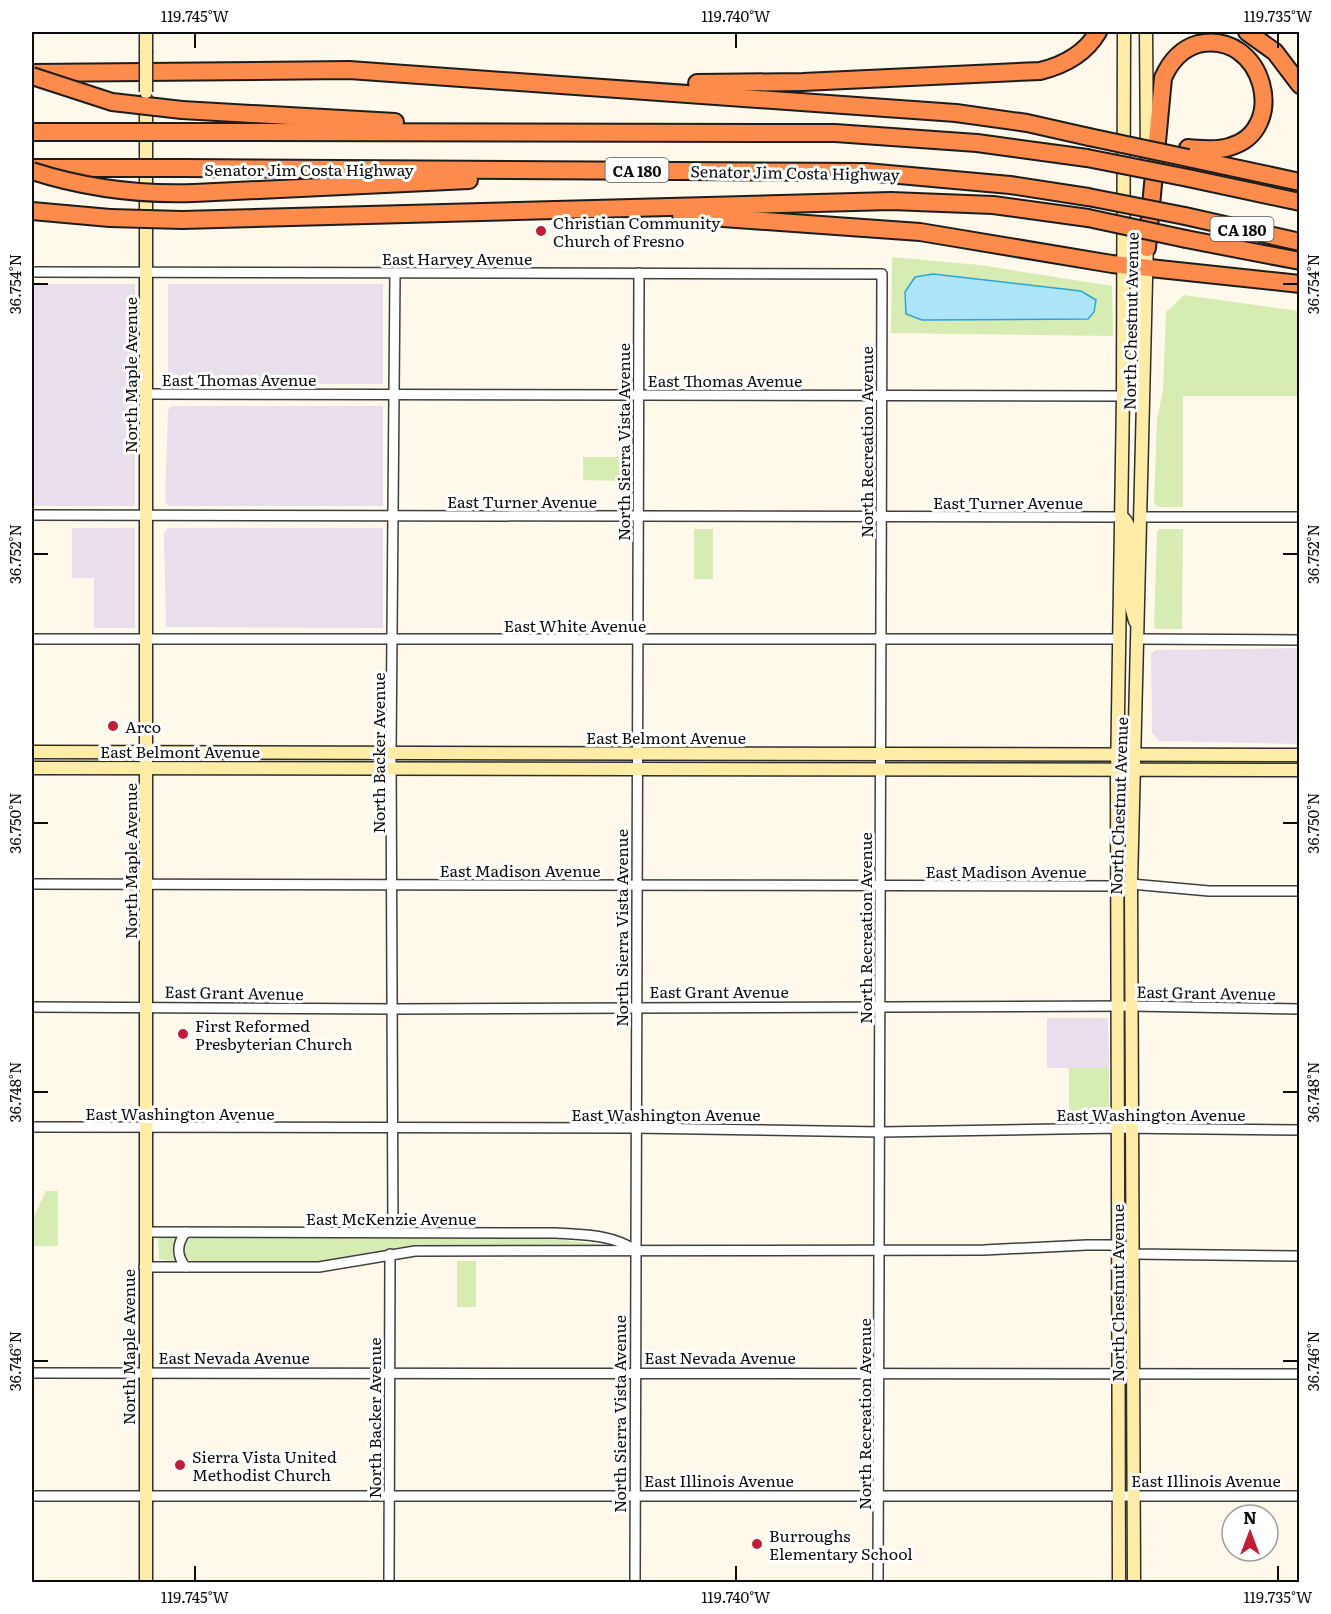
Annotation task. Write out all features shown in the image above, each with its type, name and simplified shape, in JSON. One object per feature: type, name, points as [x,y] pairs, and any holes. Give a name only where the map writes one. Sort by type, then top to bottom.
[{"type":"highway","points":[[488,78],[729,83],[1028,72],[1053,68],[1069,60],[1092,42],[1098,32]]},
{"type":"highway","points":[[1247,32],[1275,52],[1299,86]]},
{"type":"highway","points":[[1148,248],[1163,78],[1172,62],[1186,49],[1203,44],[1227,45],[1248,59],[1259,74],[1264,88],[1262,113],[1250,134],[1237,144],[1220,149],[1188,153]]},
{"type":"highway","points":[[32,63],[176,70]]},
{"type":"highway","points":[[32,75],[176,70],[349,70],[882,106],[1027,123],[1188,153],[1299,182]]},
{"type":"highway","points":[[32,75],[112,102],[182,110],[587,132]]},
{"type":"highway","name":"CA 180","points":[[32,132],[587,132],[881,135],[977,143],[1087,158],[1299,202]]},
{"type":"highway","name":"Senator Jim Costa Highway","points":[[32,170],[183,168],[866,172],[999,183],[1088,197],[1299,242]]},
{"type":"highway","points":[[32,170],[77,184],[119,191],[194,193],[451,181],[587,170]]},
{"type":"highway","points":[[32,213],[182,220],[589,211],[653,206],[891,201],[993,205],[1088,218],[1299,261]]},
{"type":"highway","points":[[589,211],[920,232],[1124,265],[1299,284]]},
{"type":"main road","name":"North Maple Avenue","points":[[146,32],[147,883],[144,1267],[146,1582]]},
{"type":"main road","name":"North Chestnut Avenue","points":[[1119,1582],[1117,754],[1123,396],[1124,32]]},
{"type":"main road","name":"North Chestnut Avenue","points":[[1134,1582],[1131,884],[1148,267],[1146,32]]},
{"type":"main road","points":[[1121,517],[1128,522],[1131,533],[1130,600],[1138,639]]},
{"type":"main road","name":"East Belmont Avenue","points":[[32,752],[1299,755]]},
{"type":"main road","name":"East Belmont Avenue","points":[[32,768],[1299,770]]},
{"type":"main road","points":[[1119,1557],[1126,1582]]},
{"type":"street","name":"East Harvey Avenue","points":[[32,272],[882,274]]},
{"type":"street","name":"North Backer Avenue","points":[[393,1232],[394,1009],[391,753],[394,273]]},
{"type":"street","name":"North Sierra Vista Avenue","points":[[634,1582],[639,273]]},
{"type":"street","name":"North Recreation Avenue","points":[[878,1582],[881,1251],[879,1006],[882,274]]},
{"type":"street","name":"East Thomas Avenue","points":[[147,394],[1123,396]]},
{"type":"street","name":"East Turner Avenue","points":[[32,516],[1121,517]]},
{"type":"street","points":[[1142,517],[1299,517]]},
{"type":"street","name":"East White Avenue","points":[[32,639],[638,641],[1118,639]]},
{"type":"street","points":[[1138,639],[1299,640]]},
{"type":"street","name":"East Madison Avenue","points":[[32,884],[1117,886]]},
{"type":"street","points":[[1131,884],[1158,884],[1209,891],[1299,891]]},
{"type":"street","name":"East Grant Avenue","points":[[32,1007],[146,1005],[394,1009],[635,1006],[1132,1006],[1299,1009]]},
{"type":"street","name":"East Washington Avenue","points":[[32,1127],[634,1128],[881,1132],[1118,1128],[1299,1130]]},
{"type":"street","name":"East McKenzie Avenue","points":[[145,1232],[556,1233],[623,1242],[634,1250]]},
{"type":"street","points":[[186,1232],[178,1244],[179,1255],[186,1267]]},
{"type":"street","name":"East McKenzie Avenue","points":[[144,1267],[319,1267],[415,1251],[881,1251],[984,1250],[1087,1245],[1111,1245],[1119,1248]]},
{"type":"street","points":[[1119,1248],[1134,1254],[1299,1256]]},
{"type":"street","name":"North Backer Avenue","points":[[389,1582],[390,1254]]},
{"type":"street","name":"East Nevada Avenue","points":[[32,1373],[146,1371],[1299,1374]]},
{"type":"street","name":"East Illinois Avenue","points":[[32,1496],[145,1498],[878,1494],[1299,1496]]},
{"type":"shaded area","points":[[32,284],[135,284],[135,506],[32,506]]},
{"type":"shaded area","points":[[168,284],[383,284],[383,384],[168,384]]},
{"type":"shaded area","points":[[172,406],[383,406],[383,506],[169,506],[165,502],[168,410]]},
{"type":"shaded area","points":[[72,528],[135,528],[135,628],[94,628],[94,578],[72,578]]},
{"type":"shaded area","points":[[168,528],[383,528],[383,628],[166,627],[164,533]]},
{"type":"shaded area","points":[[1299,648],[1299,744],[1159,741],[1152,733],[1151,654],[1155,650]]},
{"type":"shaded area","points":[[1047,1018],[1108,1018],[1109,1068],[1047,1068]]},
{"type":"green space","points":[[892,257],[980,265],[1112,286],[1113,336],[891,333]]},
{"type":"green space","points":[[1184,295],[1299,311],[1299,396],[1183,396],[1183,507],[1158,507],[1154,503],[1157,419],[1163,390],[1166,312]]},
{"type":"green space","points":[[583,457],[627,457],[627,481],[583,480]]},
{"type":"green space","points":[[694,529],[713,529],[713,579],[694,579]]},
{"type":"green space","points":[[1159,529],[1183,529],[1182,629],[1156,629],[1154,627],[1157,532]]},
{"type":"green space","points":[[1069,1068],[1109,1068],[1109,1118],[1069,1118]]},
{"type":"green space","points":[[46,1191],[58,1191],[58,1246],[32,1246],[32,1221]]},
{"type":"green space","points":[[175,1237],[173,1254],[175,1262],[159,1259],[158,1238]]},
{"type":"green space","points":[[192,1237],[546,1238],[623,1247],[399,1247],[320,1261],[191,1261],[185,1257],[184,1244]]},
{"type":"green space","points":[[457,1261],[476,1261],[476,1307],[457,1307]]},
{"type":"water","points":[[933,274],[1081,291],[1096,300],[1094,312],[1088,319],[922,320],[906,314],[905,292],[915,277]]},
{"type":"place","name":"Christian Community Church of Fresno","points":[[541,231]]},
{"type":"place","name":"Arco","points":[[113,726]]},
{"type":"place","name":"First Reformed Presbyterian Church","points":[[183,1034]]},
{"type":"place","name":"Sierra Vista United Methodist Church","points":[[180,1465]]},
{"type":"place","name":"Burroughs Elementary School","points":[[757,1544]]}]
